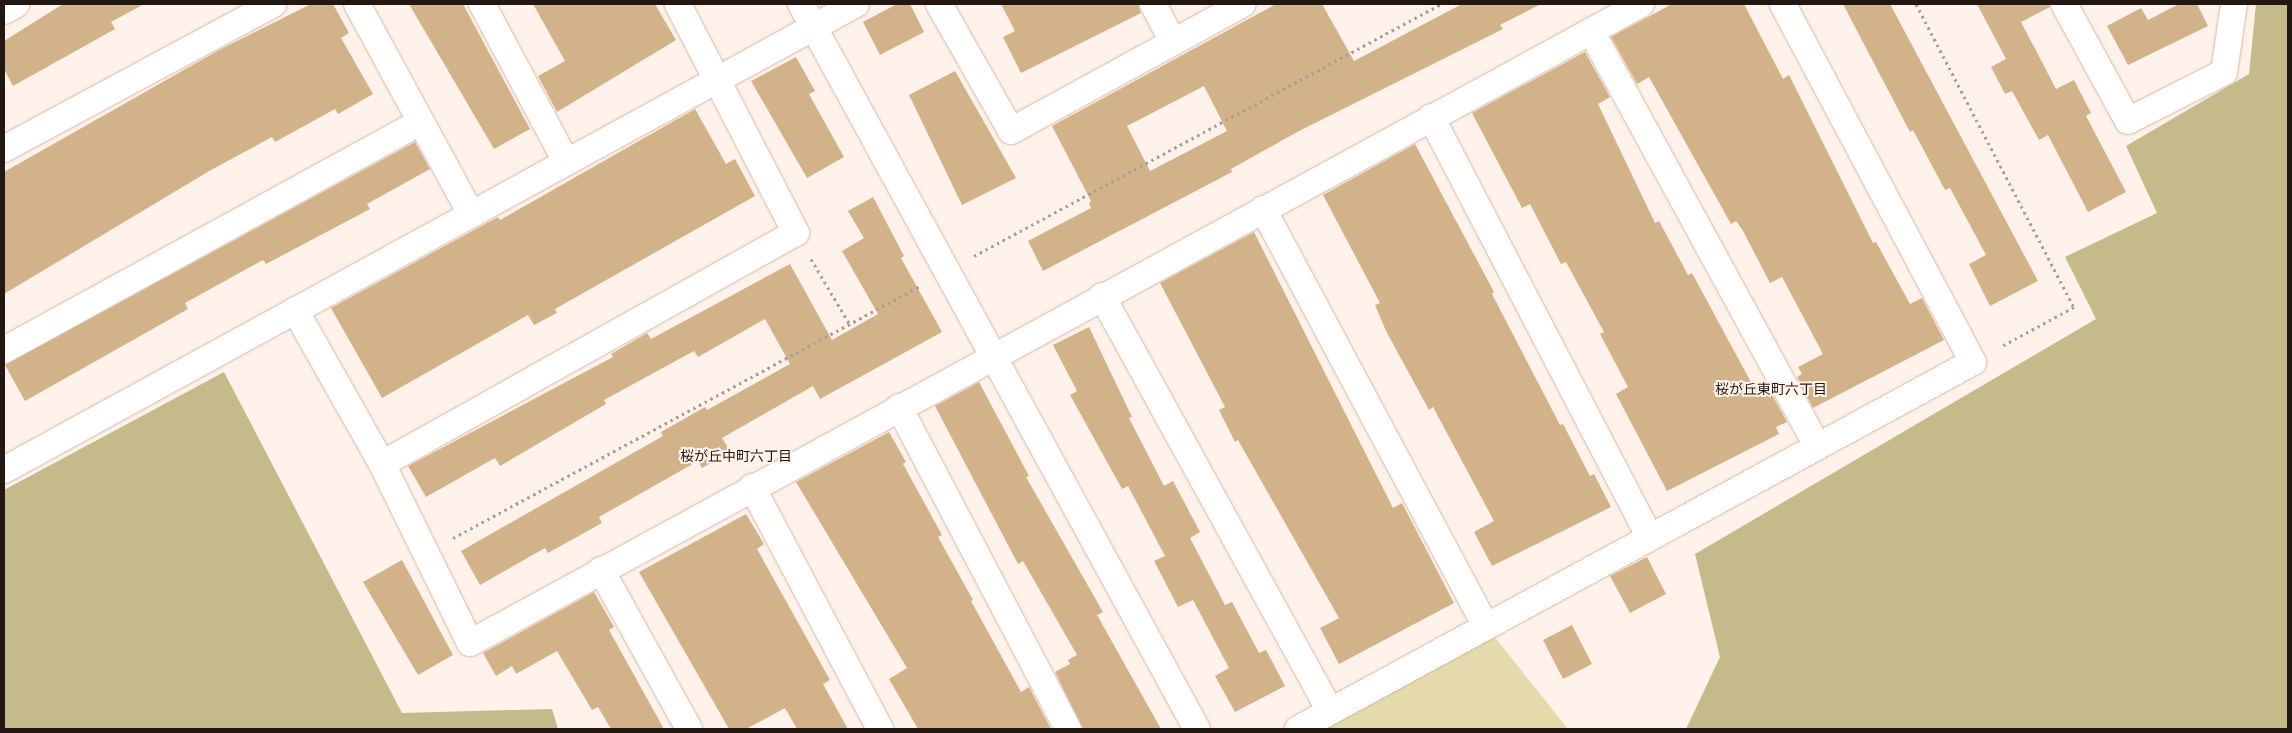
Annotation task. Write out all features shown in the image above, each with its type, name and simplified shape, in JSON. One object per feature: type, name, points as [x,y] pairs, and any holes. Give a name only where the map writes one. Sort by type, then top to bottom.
[{"type":"street","points":[[4,10],[15,4]]},
{"type":"street","points":[[4,149],[273,4]]},
{"type":"street","points":[[357,4],[471,214]]},
{"type":"street","points":[[482,4],[566,161]]},
{"type":"street","points":[[382,464],[796,233],[678,4]]},
{"type":"street","points":[[801,4],[1197,729]]},
{"type":"street","points":[[4,470],[856,4]]},
{"type":"street","points":[[939,4],[1011,131],[1242,4]]},
{"type":"street","points":[[1153,4],[1173,42]]},
{"type":"street","points":[[295,310],[382,464],[470,643],[993,355],[1641,4]]},
{"type":"street","points":[[1298,729],[1973,362],[1783,4]]},
{"type":"street","points":[[2064,4],[2128,121],[2224,72],[2234,4]]},
{"type":"street","points":[[1591,31],[1817,446]]},
{"type":"street","points":[[1431,118],[1650,537]]},
{"type":"street","points":[[4,350],[421,122]]},
{"type":"street","points":[[1263,209],[1486,626]]},
{"type":"street","points":[[1102,296],[1330,711]]},
{"type":"street","points":[[899,407],[1068,729]]},
{"type":"street","points":[[752,487],[880,729]]},
{"type":"street","points":[[600,570],[688,729]]},
{"type":"path","points":[[1916,4],[2074,307],[1973,362]]},
{"type":"path","points":[[796,233],[850,325]]},
{"type":"shaded area","points":[[2256,4],[2288,4],[2288,729],[1686,729],[1720,657],[1695,554],[2096,319],[2065,257],[2157,213],[2126,146],[2249,74]]},
{"type":"shaded area","points":[[224,372],[402,713],[552,709],[558,729],[4,729],[4,490]]},
{"type":"shaded area","points":[[1486,626],[1568,729],[1297,729]]},
{"type":"building","points":[[63,4],[144,4],[111,22],[115,29],[13,86],[4,69],[4,41]]},
{"type":"building","points":[[311,4],[333,4],[349,33],[341,38],[373,94],[338,114],[335,109],[275,142],[272,137],[211,170],[4,294],[4,172],[219,50]]},
{"type":"building","points":[[409,4],[463,4],[530,129],[494,149]]},
{"type":"building","points":[[533,4],[655,4],[676,40],[557,112],[538,76],[565,61]]},
{"type":"building","points":[[897,4],[910,4],[924,32],[880,55],[863,22]]},
{"type":"building","points":[[1001,4],[1138,4],[1141,13],[1021,73],[1003,37],[1015,31]]},
{"type":"building","points":[[1276,4],[1322,4],[1354,61],[1462,4],[1541,4],[1500,25],[1503,29],[1299,131],[1231,169],[1232,172],[1043,271],[1028,241],[1091,208],[1089,203],[1091,201],[1052,126]],"holes":[[[1204,86],[1227,131],[1150,171],[1127,126]]]},
{"type":"building","points":[[1672,4],[1744,4],[1783,79],[1789,75],[1873,243],[1876,242],[1910,304],[1922,298],[1944,340],[1813,408],[1797,377],[1802,374],[1798,367],[1823,354],[1782,277],[1770,283],[1742,229],[1736,221],[1731,224],[1649,77],[1637,84],[1611,37]]},
{"type":"building","points":[[1843,4],[1890,4],[2038,281],[1990,306],[1969,264],[1986,255],[1950,188],[1945,190],[1913,130],[1910,132]]},
{"type":"building","points":[[1977,4],[2049,4],[2050,7],[2021,22],[2056,89],[2074,80],[2091,113],[2086,116],[2126,192],[2088,212],[2048,135],[2039,140],[2012,91],[2005,94],[1991,67],[2006,59]]},
{"type":"building","points":[[2179,4],[2197,4],[2208,26],[2128,65],[2107,26],[2141,8],[2148,20]]},
{"type":"building","points":[[1585,52],[1610,97],[1598,104],[1655,223],[1659,221],[1688,275],[1692,273],[1759,397],[1770,391],[1787,422],[1776,427],[1779,434],[1667,491],[1616,394],[1628,387],[1600,334],[1604,332],[1566,262],[1561,264],[1530,204],[1522,208],[1472,113]]},
{"type":"building","points":[[796,57],[815,91],[809,94],[844,157],[807,178],[751,81]]},
{"type":"building","points":[[955,71],[1016,178],[962,205],[909,95]]},
{"type":"building","points":[[695,109],[726,164],[735,159],[755,196],[555,309],[557,313],[534,325],[528,315],[382,398],[331,308],[498,217],[500,220]]},
{"type":"building","points":[[415,142],[430,169],[367,204],[370,209],[266,264],[263,260],[185,303],[188,309],[25,401],[5,365]]},
{"type":"building","points":[[1415,144],[1494,292],[1492,294],[1560,425],[1563,424],[1590,476],[1594,474],[1611,507],[1492,566],[1474,532],[1494,521],[1433,407],[1429,410],[1386,331],[1375,305],[1380,303],[1323,195]]},
{"type":"building","points":[[873,197],[904,256],[901,258],[942,332],[820,399],[813,386],[722,438],[731,452],[702,468],[698,461],[599,517],[602,523],[548,553],[545,548],[480,585],[461,551],[663,436],[661,432],[705,407],[707,410],[790,364],[765,319],[698,357],[694,351],[604,400],[606,404],[500,466],[495,458],[426,497],[408,466],[613,357],[611,354],[647,333],[651,339],[790,264],[832,340],[878,314],[842,251],[864,238],[848,211]]},
{"type":"building","points":[[1254,232],[1393,508],[1402,503],[1454,603],[1339,664],[1320,628],[1339,618],[1238,440],[1235,442],[1219,410],[1225,407],[1160,283]]},
{"type":"building","points":[[1089,327],[1132,417],[1129,418],[1164,486],[1173,481],[1200,532],[1190,538],[1225,605],[1232,602],[1259,653],[1266,650],[1285,686],[1235,712],[1215,676],[1229,668],[1193,600],[1178,607],[1154,561],[1165,556],[1128,486],[1122,489],[1070,395],[1077,391],[1053,345]]},
{"type":"building","points":[[979,382],[1029,476],[1026,477],[1103,612],[1097,615],[1161,729],[1083,729],[1055,672],[1070,664],[1068,660],[1077,655],[1023,561],[1018,564],[935,406]]},
{"type":"building","points":[[889,432],[906,462],[903,464],[942,535],[938,537],[973,600],[971,601],[1021,692],[1029,687],[1051,729],[918,729],[889,679],[907,668],[796,482]]},
{"type":"building","points":[[746,514],[764,544],[757,549],[830,680],[823,684],[848,729],[797,729],[785,708],[746,729],[729,729],[639,572]]},
{"type":"building","points":[[1647,557],[1666,594],[1630,613],[1610,576]]},
{"type":"building","points":[[402,560],[453,655],[418,675],[363,582]]},
{"type":"building","points":[[594,592],[614,627],[609,630],[664,729],[611,729],[598,707],[592,710],[557,651],[516,674],[512,666],[496,676],[483,653]]},
{"type":"building","points":[[1572,625],[1592,664],[1563,679],[1543,640]]},
{"type":"district","name":"桜が丘東町六丁目","points":[[1771,389]]},
{"type":"district","name":"桜が丘中町六丁目","points":[[736,456]]}]
